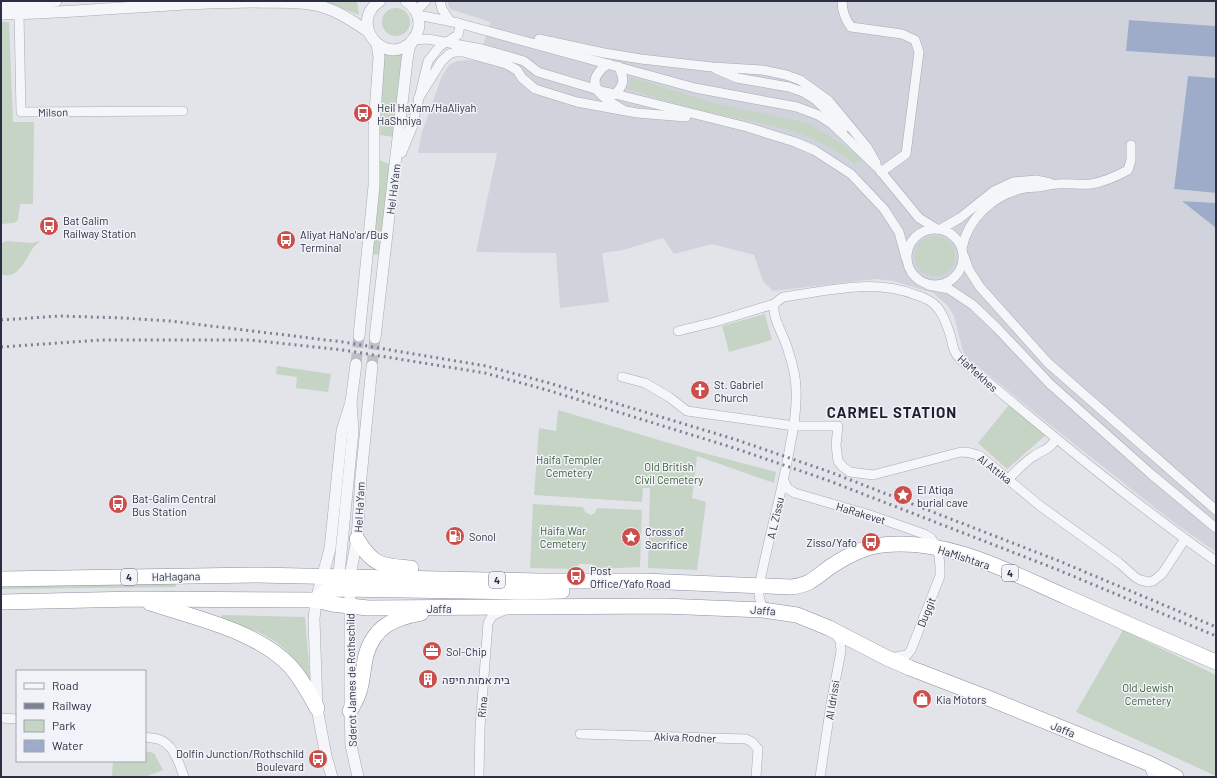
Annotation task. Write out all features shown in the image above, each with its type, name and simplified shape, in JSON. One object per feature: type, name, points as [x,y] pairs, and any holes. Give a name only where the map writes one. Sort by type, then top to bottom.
[{"type":"highway","points":[[357,539],[365,552],[374,561],[388,567],[495,573],[539,581]]},
{"type":"highway","name":"HaMishtara","points":[[801,586],[809,583],[842,560],[867,548],[898,543],[919,544],[981,560],[1216,662]]},
{"type":"highway","name":"HaHagana","points":[[1,579],[257,575],[322,576],[344,583]]},
{"type":"highway","points":[[316,600],[329,590],[344,583],[521,592],[561,591],[630,586],[644,581]]},
{"type":"highway","name":"Jaffa","points":[[344,583],[644,581],[783,588],[801,586]]},
{"type":"highway","points":[[797,615],[791,598],[792,592],[801,586]]},
{"type":"highway","points":[[136,599],[233,631],[269,649],[290,666],[304,685],[317,708]]},
{"type":"highway","name":"HaHagana","points":[[1,602],[136,599],[316,600]]},
{"type":"highway","name":"Jaffa","points":[[316,600],[368,608],[663,606],[763,610],[797,615],[829,628],[887,658],[988,698],[1150,770],[1176,777]]},
{"type":"highway","points":[[350,712],[359,692],[366,656],[372,640],[379,630],[387,624],[414,614],[458,608]]},
{"type":"street","points":[[1,7],[56,1]]},
{"type":"street","points":[[380,1],[369,13],[367,26],[377,44],[384,48],[400,48],[413,40],[428,39],[482,49],[524,61],[538,72]]},
{"type":"street","points":[[406,1],[417,13],[695,88],[797,107],[811,112],[832,124],[879,170],[919,218],[954,236],[963,252],[969,270],[980,287],[1048,363],[1216,510]]},
{"type":"street","points":[[417,13],[426,1]]},
{"type":"street","points":[[396,163],[412,124],[428,61],[440,46],[458,35],[460,26],[454,22],[442,9],[440,1]]},
{"type":"street","points":[[842,1],[847,21],[851,26],[902,34],[915,40],[919,52],[906,154],[879,170]]},
{"type":"street","points":[[1,14],[19,14],[88,5],[232,2],[312,4],[345,16],[369,32]]},
{"type":"street","name":"Hel HaYam","points":[[375,338],[407,60],[409,48],[419,26],[417,13]]},
{"type":"street","name":"Milson","points":[[19,14],[21,112],[183,111]]},
{"type":"street","points":[[491,32],[520,35],[604,53],[641,59],[712,67],[762,70],[786,75],[800,80],[829,101],[867,147],[875,159],[879,170]]},
{"type":"street","name":"Hel HaYam","points":[[359,336],[374,186],[374,128],[379,57],[377,44]]},
{"type":"street","points":[[418,99],[441,62],[449,54],[463,52],[506,64],[517,70],[538,72],[597,90],[746,127],[795,142],[814,150],[851,174],[884,209],[899,232],[908,267],[912,275],[919,281],[928,285],[949,289],[973,305],[998,328],[1050,384],[1151,474],[1216,528]]},
{"type":"street","points":[[609,64],[603,66],[596,75],[595,85],[597,90],[622,109],[637,113]]},
{"type":"street","points":[[584,104],[599,103],[615,94],[620,89],[623,82],[623,74],[618,66]]},
{"type":"street","points":[[517,70],[522,78],[535,89],[584,104],[637,113],[698,117],[746,127]]},
{"type":"street","points":[[928,285],[936,286],[945,284],[959,273],[963,264],[964,237],[972,222],[984,209],[997,199],[1022,188],[1056,184],[1091,184],[1120,174],[1128,170],[1131,160],[1131,145]]},
{"type":"street","points":[[906,258],[913,238],[928,229],[939,229],[960,218],[994,191],[1013,182],[1036,180],[1056,184]]},
{"type":"street","name":"HaMekhes","points":[[678,331],[715,322],[774,304],[777,300],[783,297],[861,286],[876,286],[905,290],[920,296],[932,302],[941,312],[950,334],[954,350],[959,358],[1056,439],[1185,539],[1216,561]]},
{"type":"street","name":"A L Zissu","points":[[763,610],[759,596],[759,587],[784,481],[794,426],[796,405],[796,387],[788,350],[774,312],[774,304]]},
{"type":"street","name":"Hel HaYam","points":[[344,583],[352,431],[351,402],[356,364]]},
{"type":"street","name":"Hel HaYam","points":[[344,583],[357,539],[361,478],[372,366]]},
{"type":"street","points":[[622,376],[645,383],[669,397],[687,411],[794,426]]},
{"type":"street","name":"Hel HaYam","points":[[316,600],[330,549],[342,431],[351,402]]},
{"type":"street","name":"Al Attika","points":[[794,426],[838,426],[836,445],[838,461],[850,472],[873,475],[961,452],[967,452],[980,456],[1039,505],[1118,562],[1140,580],[1149,582],[1153,581],[1162,574],[1185,539]]},
{"type":"street","points":[[1008,479],[1034,455],[1044,451],[1056,439]]},
{"type":"street","points":[[784,481],[788,489],[795,493]]},
{"type":"street","points":[[779,500],[787,494],[795,493]]},
{"type":"street","name":"HaRakevet","points":[[795,493],[918,531],[931,538],[938,548]]},
{"type":"street","name":"Duggit","points":[[887,658],[906,655],[911,650],[940,576],[938,548]]},
{"type":"street","name":"Sderot James de Rothschild","points":[[344,583],[350,606],[351,745],[358,777]]},
{"type":"street","points":[[316,600],[314,619],[317,708],[326,756],[332,777]]},
{"type":"street","name":"Rina","points":[[479,777],[480,728],[488,623],[492,616],[497,613],[516,608]]},
{"type":"street","name":"Al Idrissi","points":[[820,777],[841,651],[841,644],[838,638],[829,628]]},
{"type":"street","points":[[1,718],[16,719]]},
{"type":"street","name":"Akiva Rodner","points":[[580,734],[746,739],[752,742],[758,750],[756,777]]},
{"type":"street","points":[[146,737],[156,738],[170,747],[176,756],[184,777]]},
{"type":"shaded area","points":[[447,1],[1216,1],[1216,26],[1129,20],[1127,51],[1216,57],[1216,78],[1188,76],[1174,189],[1216,193],[1216,203],[1183,201],[1216,228],[1216,552],[1169,519],[964,355],[954,316],[948,306],[933,293],[893,281],[876,279],[773,291],[763,281],[754,255],[712,244],[674,254],[663,238],[623,250],[602,253],[609,302],[560,308],[556,253],[476,252],[497,153],[418,153],[422,132],[442,76],[449,65],[457,61],[477,61],[490,22],[450,9]]},
{"type":"green space","points":[[323,1],[357,1],[359,15]]},
{"type":"green space","points":[[396,8],[402,9],[406,12],[409,16],[409,28],[406,32],[402,35],[396,36],[390,35],[386,32],[383,28],[382,22],[383,16],[386,12],[390,9]]},
{"type":"green space","points":[[1,22],[9,22],[13,122],[34,122],[33,204],[20,204],[18,220],[14,223],[1,224]]},
{"type":"green space","points":[[382,52],[392,55],[403,54],[395,137],[380,135]]},
{"type":"green space","points":[[630,77],[713,103],[808,123],[854,152],[862,160],[854,164],[848,158],[812,138],[787,129],[691,108],[628,89]]},
{"type":"green space","points":[[379,160],[392,165],[381,255],[372,254]]},
{"type":"green space","points":[[935,236],[943,238],[949,242],[953,248],[955,256],[953,264],[949,270],[943,274],[935,276],[927,274],[921,270],[917,264],[915,256],[917,248],[921,242],[927,238]]},
{"type":"green space","points":[[7,241],[31,243],[40,241],[33,248],[21,267],[12,274],[7,275],[1,274],[1,243]]},
{"type":"green space","points":[[765,314],[772,340],[729,352],[722,326]]},
{"type":"green space","points":[[277,366],[331,374],[328,392],[296,388],[297,377],[276,374]]},
{"type":"green space","points":[[1009,405],[1046,435],[1007,469],[978,443]]},
{"type":"green space","points":[[558,410],[696,451],[776,472],[774,483],[697,456],[692,498],[706,502],[697,570],[648,568],[650,488],[643,488],[642,502],[534,495],[539,428],[556,431]]},
{"type":"green space","name":"Haifa War Cemetery","points":[[533,504],[583,507],[585,512],[591,515],[595,513],[597,508],[642,510],[640,567],[596,569],[592,564],[579,564],[575,569],[530,568]]},
{"type":"green space","points":[[175,583],[176,587],[1,589],[1,584]]},
{"type":"green space","points":[[222,615],[305,617],[310,680],[291,656],[273,640],[251,629],[222,619]]},
{"type":"green space","name":"Old Jewish Cemetery","points":[[1123,630],[1216,675],[1216,776],[1076,712]]},
{"type":"green space","points":[[146,751],[154,753],[163,770],[145,777],[112,777],[113,762],[146,762]]},
{"type":"water","points":[[1129,20],[1216,26],[1216,57],[1126,51]]},
{"type":"water","points":[[1188,76],[1216,78],[1216,193],[1174,189]]},
{"type":"water","points":[[1182,201],[1216,203],[1216,228]]},
{"type":"tunnel","points":[[356,364],[359,336]]},
{"type":"tunnel","points":[[372,366],[375,338]]},
{"type":"railway","points":[[1,320],[60,316],[170,321],[343,342],[486,366],[549,383],[737,440],[830,472],[1059,561],[1216,627]]},
{"type":"railway","points":[[1,347],[101,340],[250,340],[343,350],[485,373],[547,390],[734,448],[827,480],[1056,569],[1216,636]]},
{"type":"place","name":"Heil HaYam/HaAliyah HaShniya","points":[[363,113]]},
{"type":"place","name":"Bat Galim Railway Station","points":[[49,226]]},
{"type":"place","name":"Aliyat HaNo'ar/Bus Terminal","points":[[286,240]]},
{"type":"place","name":"St. Gabriel Church","points":[[700,390]]},
{"type":"place","name":"El Atiqa burial cave","points":[[903,495]]},
{"type":"place","name":"Bat-Galim Central Bus Station","points":[[118,504]]},
{"type":"place","name":"Sonol","points":[[455,536]]},
{"type":"place","name":"Cross of Sacrifice","points":[[631,537]]},
{"type":"place","name":"Zisso/Yafo","points":[[871,542]]},
{"type":"place","name":"Post Office/Yafo Road","points":[[576,576]]},
{"type":"place","name":"Sol-Chip","points":[[432,651]]},
{"type":"place","name":"בית אמות חיפה","points":[[428,679]]},
{"type":"place","name":"Kia Motors","points":[[922,699]]},
{"type":"place","name":"Dolfin Junction/Rothschild Boulevard","points":[[318,759]]},
{"type":"district","name":"CARMEL STATION","points":[[892,412]]},
{"type":"park label","name":"Haifa Templer Cemetery","points":[[569,465]]},
{"type":"park label","name":"Old British Civil Cemetery","points":[[669,472]]}]
